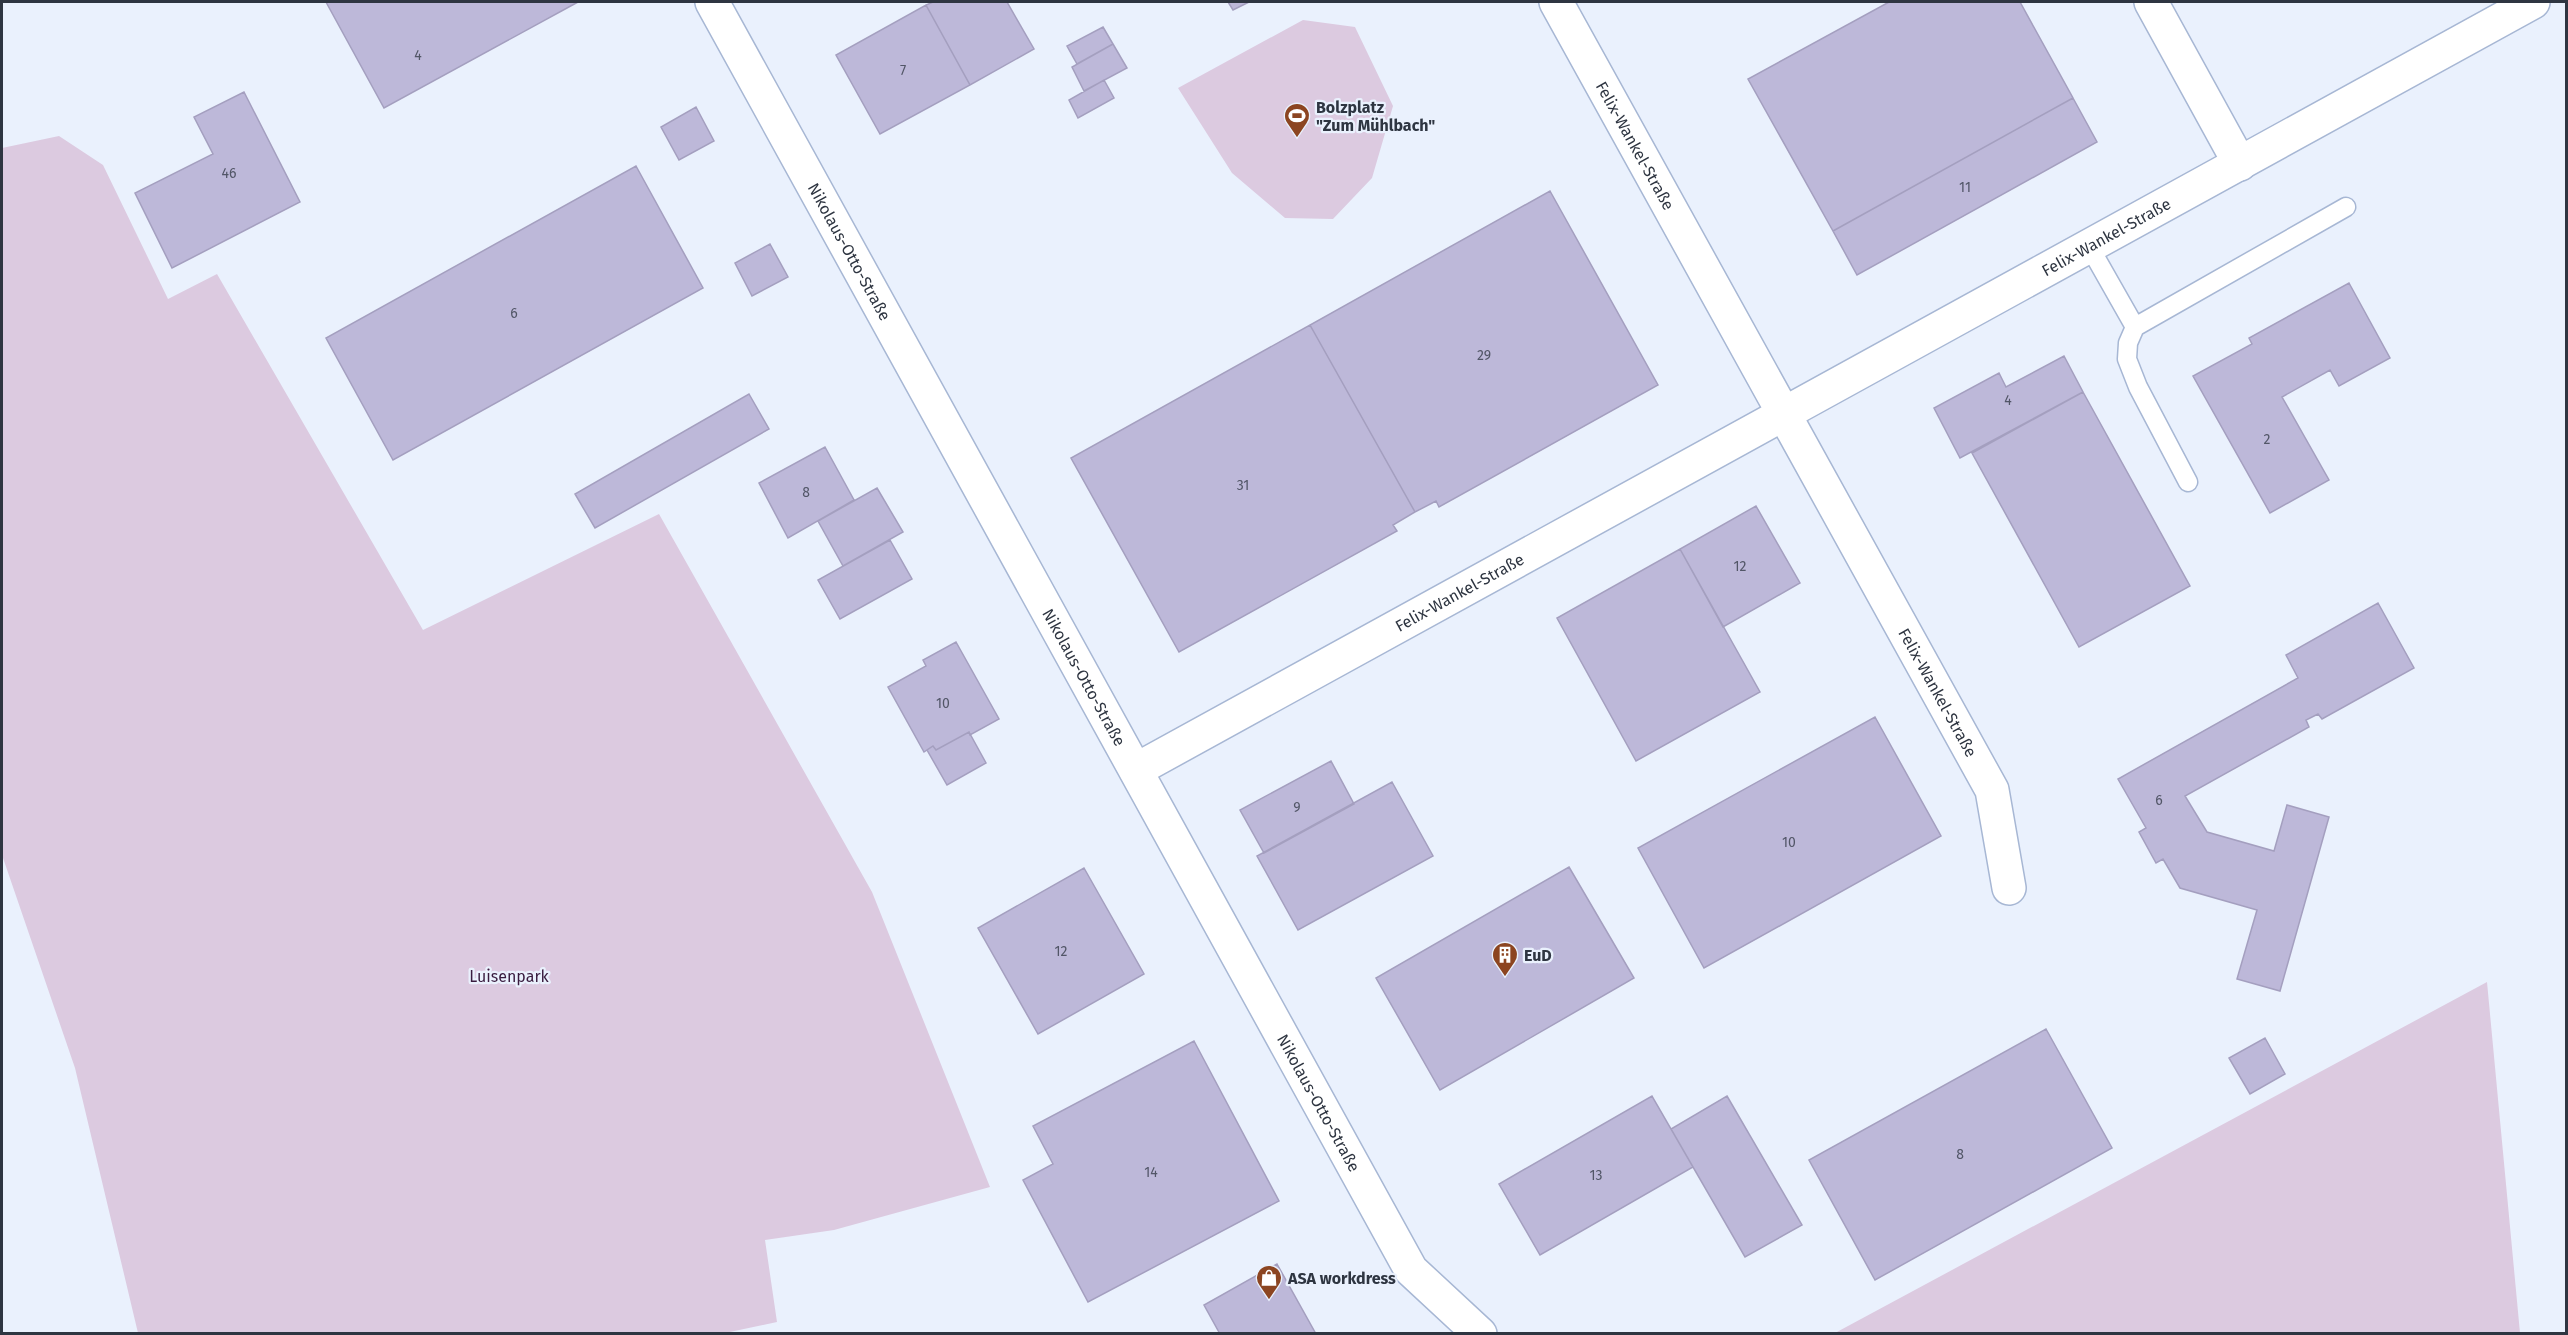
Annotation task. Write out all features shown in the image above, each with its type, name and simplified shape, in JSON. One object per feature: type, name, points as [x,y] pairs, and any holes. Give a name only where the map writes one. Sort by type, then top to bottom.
[{"type":"street","name":"Nikolaus-Otto-Straße","points":[[712,2],[1411,1270],[1480,1334]]},
{"type":"street","name":"Felix-Wankel-Straße","points":[[1556,2],[1992,790],[2009,888]]},
{"type":"street","points":[[2151,2],[2240,164]]},
{"type":"street","name":"Felix-Wankel-Straße","points":[[1136,770],[2533,2]]},
{"type":"lane","points":[[2188,482],[2138,387],[2127,359],[2128,343],[2135,327],[2346,207]]},
{"type":"lane","points":[[2089,246],[2135,327]]},
{"type":"green space","name":"Bolzplatz \"Zum Mühlbach\"","points":[[1303,20],[1355,27],[1393,106],[1372,178],[1333,219],[1285,218],[1232,173],[1178,88]]},
{"type":"green space","name":"Luisenpark","points":[[59,136],[103,165],[168,299],[217,274],[423,630],[659,514],[872,892],[990,1187],[834,1230],[765,1240],[777,1322],[725,1333],[138,1333],[75,1068],[2,855],[2,148]]},
{"type":"green space","points":[[2487,982],[2520,1333],[1835,1333]]},
{"type":"building","points":[[326,2],[578,2],[384,108]]},
{"type":"building","points":[[933,2],[1007,2],[1034,49],[970,85],[926,5]]},
{"type":"building","points":[[1228,2],[1249,2],[1233,10]]},
{"type":"building","points":[[1889,2],[2020,2],[2073,98],[1833,231],[1748,79]]},
{"type":"building","points":[[926,5],[970,85],[880,134],[836,55]]},
{"type":"building","points":[[1103,27],[1113,44],[1077,64],[1067,46]]},
{"type":"building","points":[[1113,44],[1127,68],[1084,91],[1072,67]]},
{"type":"building","points":[[1104,80],[1114,98],[1078,118],[1069,100]]},
{"type":"building","points":[[244,92],[300,202],[172,268],[135,193],[213,154],[194,117]]},
{"type":"building","points":[[2073,98],[2097,142],[1857,275],[1833,231]]},
{"type":"building","points":[[696,107],[714,141],[679,160],[661,127]]},
{"type":"building","points":[[636,166],[703,288],[393,460],[326,338]]},
{"type":"building","points":[[1550,191],[1658,385],[1439,507],[1436,501],[1415,512],[1310,325]]},
{"type":"building","points":[[770,244],[788,277],[752,296],[735,263]]},
{"type":"building","points":[[2349,283],[2390,358],[2339,386],[2330,370],[2282,397],[2329,480],[2270,513],[2193,376],[2252,344],[2249,338]]},
{"type":"building","points":[[1310,325],[1415,512],[1393,525],[1397,531],[1179,652],[1071,458]]},
{"type":"building","points":[[2064,356],[2083,392],[1960,458],[1934,408],[1999,373],[2006,387]]},
{"type":"building","points":[[2083,392],[2190,586],[2079,647],[1972,453]]},
{"type":"building","points":[[749,394],[769,429],[595,528],[575,494]]},
{"type":"building","points":[[825,447],[854,500],[788,538],[759,483]]},
{"type":"building","points":[[877,488],[903,532],[843,566],[818,521]]},
{"type":"building","points":[[1756,506],[1800,583],[1723,627],[1680,549]]},
{"type":"building","points":[[890,540],[912,579],[840,619],[818,580]]},
{"type":"building","points":[[1680,549],[1760,692],[1636,761],[1557,618]]},
{"type":"building","points":[[2378,603],[2414,668],[2322,719],[2318,714],[2306,720],[2309,727],[2185,796],[2207,832],[2274,851],[2287,805],[2329,817],[2280,991],[2237,979],[2257,910],[2180,888],[2163,859],[2156,863],[2139,832],[2146,828],[2118,779],[2298,678],[2286,655]]},
{"type":"building","points":[[956,642],[999,719],[936,750],[933,746],[924,752],[888,687],[926,666],[923,660]]},
{"type":"building","points":[[1875,717],[1941,836],[1704,968],[1638,848]]},
{"type":"building","points":[[969,732],[986,763],[947,785],[927,750],[933,746],[936,750]]},
{"type":"building","points":[[1331,761],[1354,804],[1264,853],[1240,810]]},
{"type":"building","points":[[1392,782],[1433,856],[1298,930],[1257,856]]},
{"type":"building","name":"EuD","points":[[1569,867],[1634,978],[1440,1090],[1376,978]]},
{"type":"building","points":[[1084,868],[1144,974],[1038,1034],[978,928]]},
{"type":"building","points":[[2046,1029],[2112,1148],[1875,1280],[1809,1160]]},
{"type":"building","points":[[2265,1038],[2285,1074],[2250,1094],[2229,1058]]},
{"type":"building","points":[[1194,1041],[1279,1201],[1088,1302],[1023,1180],[1053,1164],[1033,1126]]},
{"type":"building","points":[[1652,1096],[1693,1167],[1540,1255],[1499,1184]]},
{"type":"building","points":[[1727,1096],[1802,1225],[1745,1257],[1671,1129]]},
{"type":"building","points":[[1277,1264],[1316,1334],[1220,1334],[1204,1305]]},
{"type":"place","name":"Bolzplatz \"Zum Mühlbach\"","points":[[1297,139]]},
{"type":"place","name":"EuD","points":[[1505,978]]},
{"type":"place","name":"ASA workdress","points":[[1269,1301]]}]
